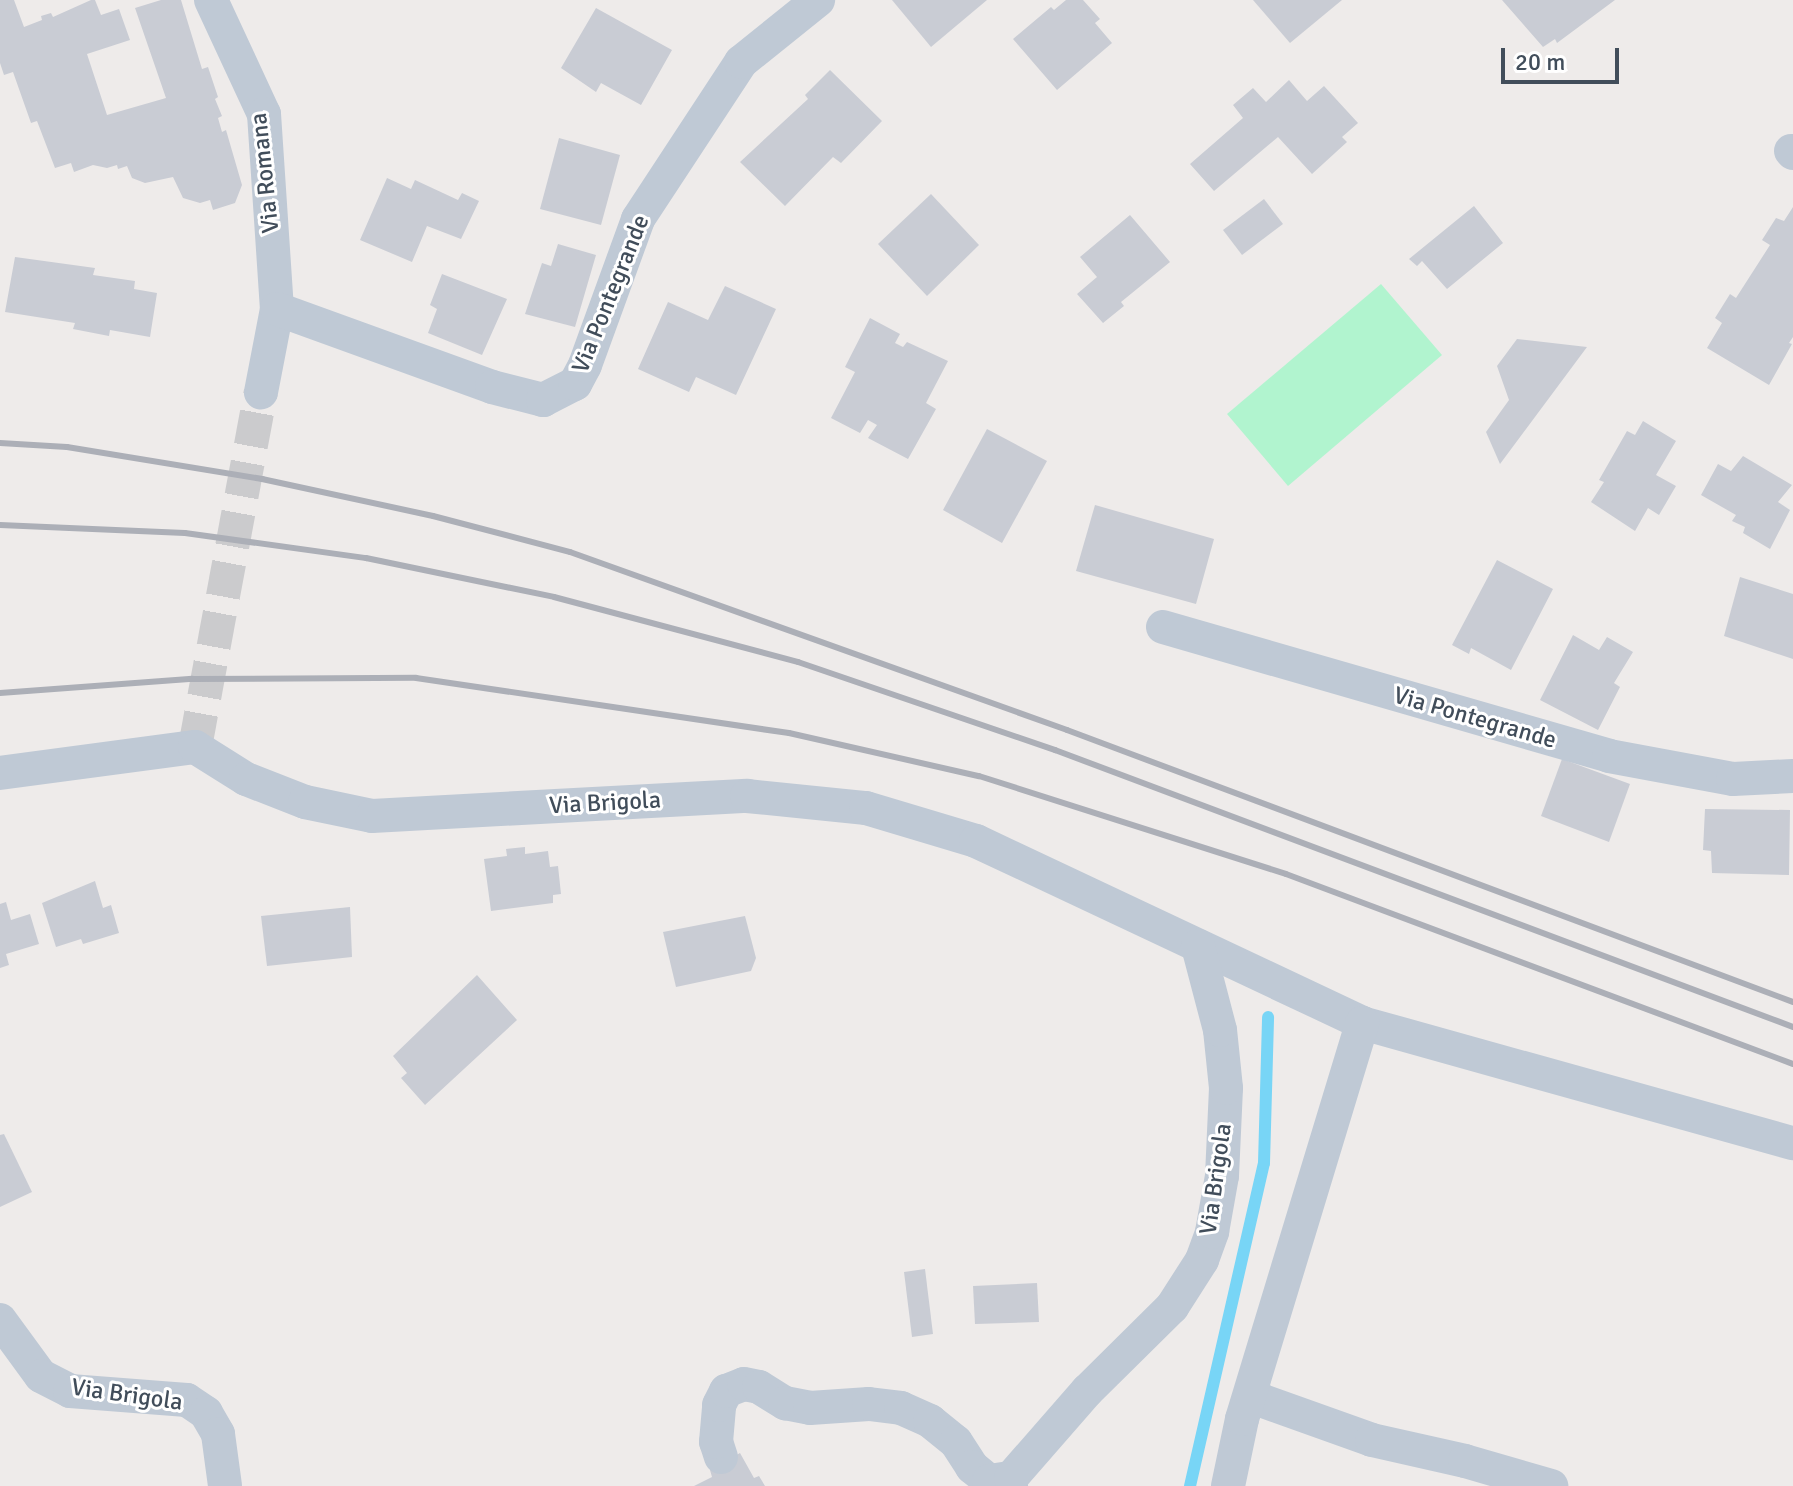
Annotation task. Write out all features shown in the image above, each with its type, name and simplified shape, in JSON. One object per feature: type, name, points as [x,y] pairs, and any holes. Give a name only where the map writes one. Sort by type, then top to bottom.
[{"type":"street","name":"Via Romana","points":[[211,0],[264,114],[277,309],[261,392]]},
{"type":"street","name":"Via Pontegrande","points":[[277,309],[492,387],[543,400],[575,384],[585,365],[638,219],[741,62],[818,0]]},
{"type":"street","name":"Via Pontegrande","points":[[1163,627],[1609,756],[1733,779],[1793,776]]},
{"type":"street","name":"Via Brigola","points":[[0,773],[195,747],[246,779],[305,802],[372,816],[747,796],[866,808],[976,841],[1362,1023],[1793,1143]]},
{"type":"street","name":"Via Brigola","points":[[1011,1482],[1087,1391],[1172,1307],[1207,1246],[1222,1176],[1226,1088],[1220,1030],[1198,946]]},
{"type":"street","points":[[1228,1486],[1242,1419],[1252,1397],[1362,1023]]},
{"type":"street","name":"Via Brigola","points":[[0,1320],[41,1376],[70,1391],[187,1400],[206,1413],[218,1434],[225,1486]]},
{"type":"street","points":[[721,1457],[716,1442],[719,1405],[726,1391],[744,1384],[759,1387],[785,1403],[810,1408],[869,1404],[901,1408],[930,1421],[956,1442],[972,1467],[989,1481],[1011,1482]]},
{"type":"street","points":[[1252,1397],[1372,1440],[1465,1461],[1551,1486]]},
{"type":"green space","points":[[1381,284],[1442,355],[1288,486],[1227,414]]},
{"type":"building","points":[[0,0],[14,0],[24,27],[42,20],[41,16],[51,13],[53,17],[91,0],[95,0],[101,15],[119,9],[130,40],[87,54],[107,115],[166,98],[135,8],[161,0],[181,0],[202,69],[208,67],[218,97],[215,99],[222,116],[218,118],[222,132],[226,130],[242,185],[235,203],[213,210],[210,200],[200,203],[183,198],[173,177],[145,183],[132,178],[127,166],[118,169],[117,165],[107,168],[93,165],[74,172],[71,163],[55,168],[37,121],[31,123],[13,72],[4,75],[0,63]]},
{"type":"building","points":[[892,0],[987,0],[931,47]]},
{"type":"building","points":[[1066,0],[1083,0],[1100,19],[1095,23],[1112,43],[1057,90],[1013,39],[1051,7],[1054,10]]},
{"type":"building","points":[[1253,0],[1342,0],[1290,43]]},
{"type":"building","points":[[1502,0],[1615,0],[1557,43],[1555,39],[1543,47]]},
{"type":"building","points":[[596,8],[672,50],[641,105],[601,83],[596,92],[561,68]]},
{"type":"building","points":[[830,70],[882,121],[841,163],[833,157],[785,206],[740,162],[808,99],[805,95]]},
{"type":"building","points":[[1289,80],[1307,101],[1324,86],[1358,123],[1342,137],[1347,142],[1312,174],[1278,137],[1214,191],[1190,164],[1243,118],[1233,105],[1253,88],[1266,102]]},
{"type":"building","points":[[559,138],[620,155],[601,225],[540,209]]},
{"type":"building","points":[[387,178],[411,189],[415,180],[458,200],[462,193],[479,201],[461,239],[427,226],[412,262],[360,240]]},
{"type":"building","points":[[931,194],[979,245],[927,296],[878,244]]},
{"type":"building","points":[[1264,199],[1283,224],[1242,255],[1223,230]]},
{"type":"building","points":[[1474,206],[1503,243],[1447,289],[1422,261],[1417,266],[1409,259]]},
{"type":"building","points":[[1793,207],[1793,337],[1769,385],[1707,348],[1722,323],[1715,318],[1730,294],[1736,298],[1770,245],[1762,240],[1776,218],[1784,221]]},
{"type":"building","points":[[1130,215],[1170,262],[1121,302],[1124,306],[1103,323],[1077,294],[1097,277],[1080,257]]},
{"type":"building","points":[[558,244],[596,255],[575,327],[525,314],[542,263],[551,266]]},
{"type":"building","points":[[15,257],[95,268],[93,275],[135,281],[134,289],[157,293],[150,337],[110,330],[109,336],[73,329],[75,323],[5,312]]},
{"type":"building","points":[[442,274],[507,299],[482,355],[428,333],[437,309],[430,305]]},
{"type":"building","points":[[725,286],[776,309],[736,395],[696,377],[689,392],[638,369],[668,302],[708,320]]},
{"type":"building","points":[[870,318],[900,334],[895,343],[903,347],[907,342],[948,361],[926,403],[936,409],[908,459],[868,438],[877,425],[868,420],[860,433],[831,418],[855,372],[845,367]]},
{"type":"building","points":[[1517,339],[1587,347],[1500,464],[1486,432],[1509,400],[1497,366]]},
{"type":"building","points":[[1643,421],[1676,441],[1656,475],[1676,486],[1659,515],[1648,508],[1635,531],[1591,502],[1604,482],[1599,480],[1627,431],[1635,435]]},
{"type":"building","points":[[987,429],[1047,461],[1002,543],[943,510]]},
{"type":"building","points":[[1743,456],[1792,485],[1778,502],[1790,510],[1770,549],[1743,533],[1745,527],[1732,521],[1736,515],[1701,495],[1718,464],[1731,471]]},
{"type":"building","points":[[1095,505],[1214,539],[1196,604],[1076,571]]},
{"type":"building","points":[[1497,560],[1553,589],[1511,670],[1471,648],[1469,654],[1452,645]]},
{"type":"building","points":[[1740,577],[1793,594],[1793,659],[1724,636]]},
{"type":"building","points":[[1573,635],[1599,650],[1607,637],[1633,652],[1614,683],[1620,687],[1598,730],[1540,700]]},
{"type":"building","points":[[1562,759],[1630,784],[1609,842],[1541,816]]},
{"type":"building","points":[[1705,809],[1790,810],[1789,875],[1712,873],[1711,851],[1703,850]]},
{"type":"building","points":[[525,847],[525,854],[548,851],[550,867],[558,866],[561,894],[553,895],[553,903],[491,911],[484,859],[507,856],[506,849]]},
{"type":"building","points":[[95,881],[103,908],[111,905],[119,933],[83,944],[81,939],[56,947],[42,903]]},
{"type":"building","points":[[6,902],[11,920],[30,914],[39,944],[6,954],[9,965],[0,968],[0,904]]},
{"type":"building","points":[[350,907],[352,957],[267,966],[261,916]]},
{"type":"building","points":[[745,916],[756,958],[751,971],[676,987],[663,932]]},
{"type":"building","points":[[477,975],[517,1020],[425,1105],[401,1078],[407,1073],[393,1056]]},
{"type":"building","points":[[4,1134],[32,1192],[0,1207],[0,1135]]},
{"type":"building","points":[[925,1269],[933,1334],[912,1337],[904,1272]]},
{"type":"building","points":[[1037,1283],[1039,1322],[975,1324],[973,1286]]},
{"type":"building","points":[[740,1453],[754,1478],[759,1476],[765,1486],[694,1486],[712,1477],[710,1470]]},
{"type":"waterway","points":[[1190,1486],[1264,1163],[1268,1017]]},
{"type":"tunnel","points":[[195,747],[261,392]]},
{"type":"railway","points":[[0,443],[67,447],[262,479],[433,516],[570,552],[1067,730],[1793,1002]]},
{"type":"railway","points":[[0,525],[185,533],[366,558],[554,597],[798,662],[1055,750],[1793,1027]]},
{"type":"railway","points":[[0,693],[192,679],[416,678],[789,733],[979,776],[1286,874],[1793,1064]]}]
